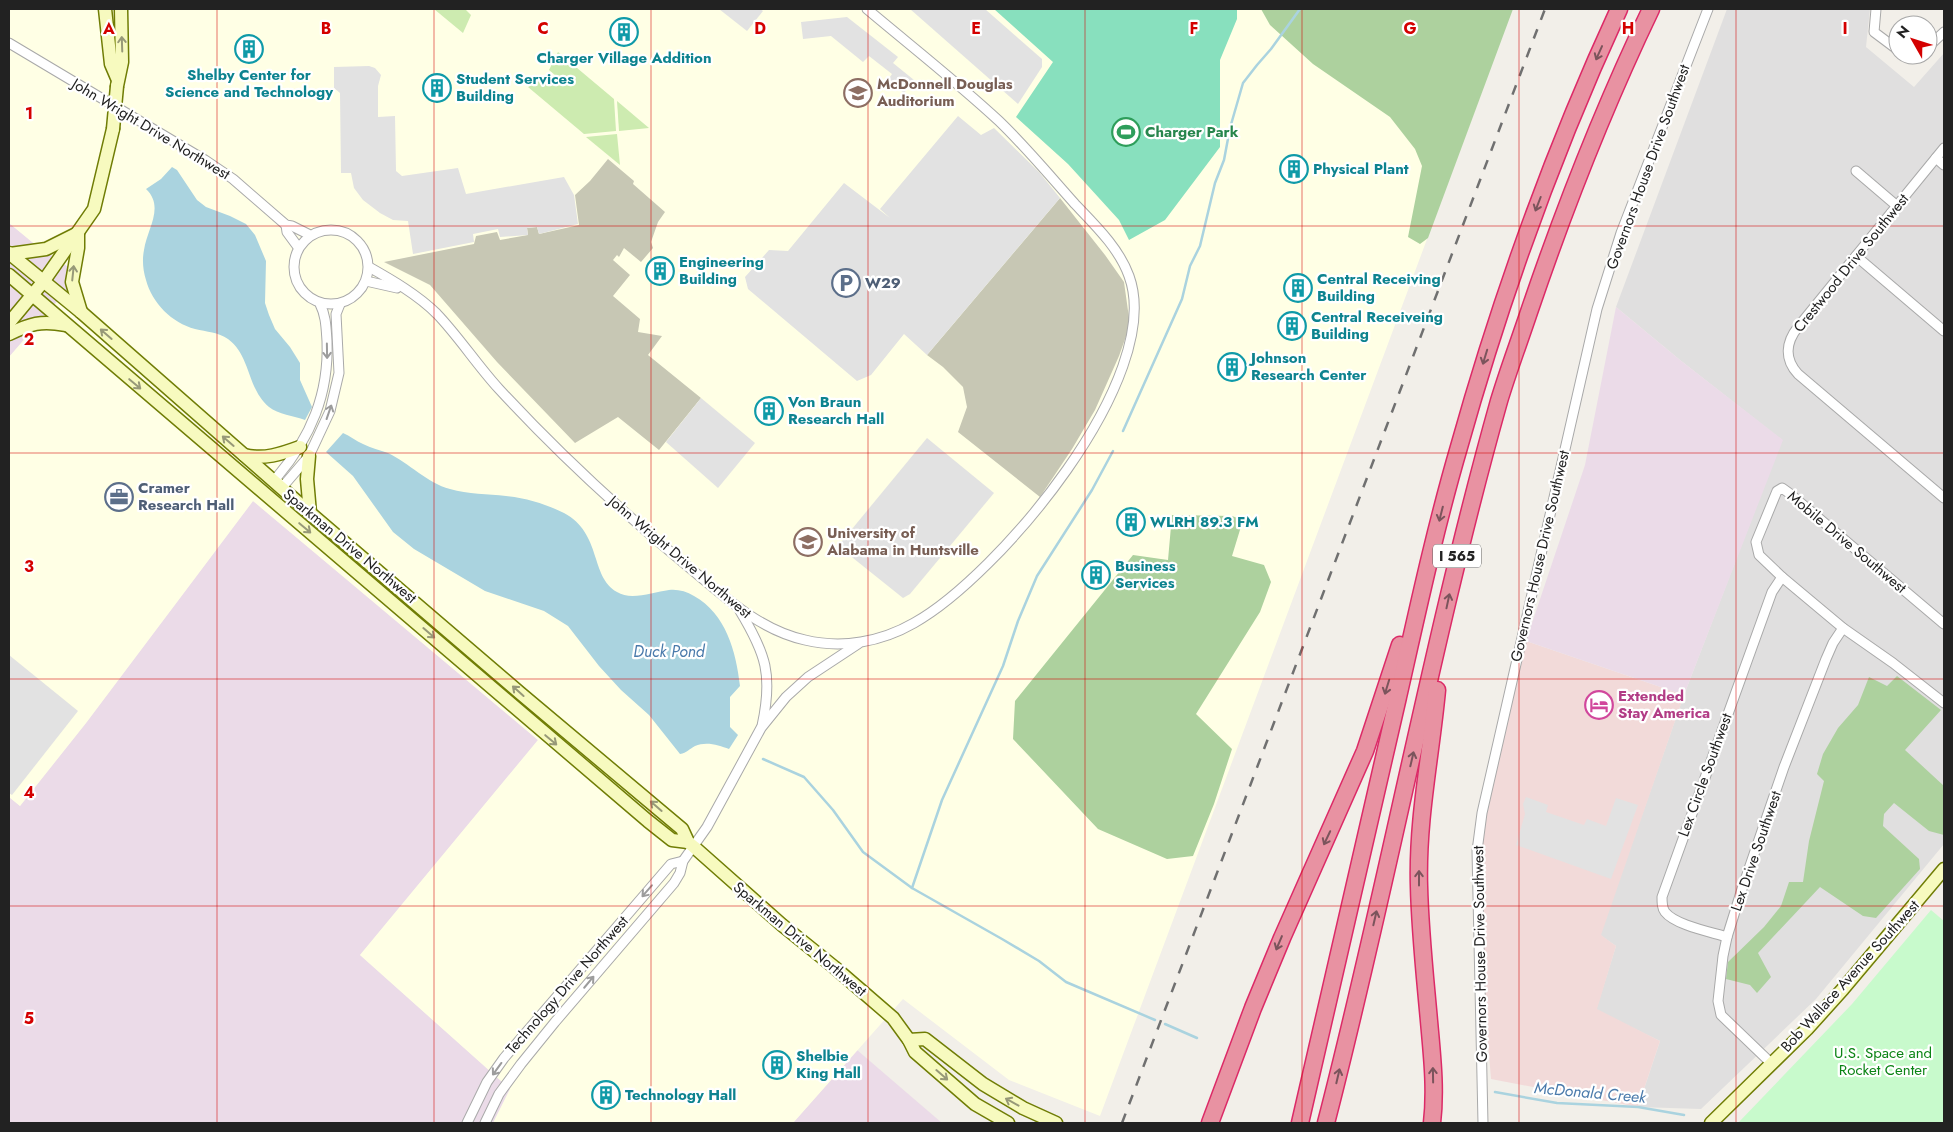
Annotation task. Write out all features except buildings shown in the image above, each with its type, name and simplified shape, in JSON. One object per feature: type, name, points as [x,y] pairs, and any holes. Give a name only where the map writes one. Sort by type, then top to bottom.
[{"type":"highway","name":"I 565","points":[[1300,1123],[1426,575],[1476,388],[1518,256],[1566,133],[1620,9]]},
{"type":"highway","name":"I 565","points":[[1326,1123],[1443,626],[1455,566],[1500,398],[1555,233],[1621,72],[1652,9]]},
{"type":"highway","points":[[1211,1119],[1282,938],[1365,751],[1426,575]]},
{"type":"highway","points":[[1432,1123],[1433,1068],[1420,914],[1419,854],[1424,789],[1433,726],[1443,626]]},
{"type":"main road","points":[[105,9],[111,64],[117,82]]},
{"type":"main road","points":[[9,323],[43,282],[94,209],[113,129],[117,82],[122,62],[121,9]]},
{"type":"main road","points":[[9,253],[46,249],[78,233]]},
{"type":"main road","points":[[78,233],[78,248],[72,282],[81,312]]},
{"type":"main road","name":"Sparkman Drive Northwest","points":[[9,253],[81,312],[310,513],[682,829],[691,844],[782,925],[893,1018],[916,1052],[975,1104],[1008,1123]]},
{"type":"main road","name":"Sparkman Drive Northwest","points":[[9,275],[33,294],[65,325],[648,821],[672,840],[691,844]]},
{"type":"main road","points":[[9,334],[33,323],[51,322],[65,325]]},
{"type":"main road","points":[[243,454],[252,457],[270,457],[304,452],[310,513]]},
{"type":"main road","name":"Bob Wallace Avenue Southwest","points":[[1711,1123],[1772,1064],[1843,989],[1944,869]]},
{"type":"main road","points":[[909,1040],[924,1039],[983,1084],[1023,1108],[1056,1123]]},
{"type":"street","name":"John Wright Drive Northwest","points":[[369,267],[422,301],[436,313],[498,388],[551,443],[617,506],[739,608],[778,631],[798,638],[832,645],[860,643],[888,636],[913,624],[938,608],[967,584],[1007,545],[1041,504],[1095,425],[1115,388],[1129,353],[1135,325],[1135,296],[1128,274],[1102,234],[1033,157],[1000,122],[867,9]]},
{"type":"street","name":"Governors House Drive Southwest","points":[[1483,1123],[1477,851],[1482,813],[1597,309],[1621,234],[1708,9]]},
{"type":"street","points":[[1876,9],[1874,32],[1888,42]]},
{"type":"street","name":"John Wright Drive Northwest","points":[[9,43],[205,160],[233,179],[286,225],[310,235]]},
{"type":"street","name":"Crestwood Drive Southwest","points":[[1944,148],[1794,331],[1788,349],[1789,360],[1798,374],[1944,498]]},
{"type":"street","points":[[1936,158],[1944,165]]},
{"type":"street","points":[[1856,171],[1897,206]]},
{"type":"street","name":"John Wright Drive Northwest","points":[[286,225],[287,232],[298,247]]},
{"type":"street","points":[[329,229],[342,230],[357,239],[364,249],[369,267],[366,281],[354,296],[340,304],[320,304],[308,297],[300,288],[294,276],[293,263],[298,247],[310,235],[329,229]]},
{"type":"street","points":[[1856,256],[1944,331]]},
{"type":"street","name":"John Wright Drive Northwest","points":[[366,281],[404,290]]},
{"type":"street","points":[[304,452],[321,401],[327,368],[325,314],[320,304]]},
{"type":"street","points":[[268,497],[278,485],[277,477],[304,452],[330,411],[339,374],[336,314],[340,304]]},
{"type":"street","name":"Mobile Drive Southwest","points":[[1944,624],[1780,488],[1774,496],[1756,547],[1759,555],[1782,577],[1843,628],[1893,663],[1944,703]]},
{"type":"street","name":"Lex Circle Southwest","points":[[1727,937],[1689,925],[1669,916],[1663,908],[1662,897],[1772,592],[1782,577]]},
{"type":"street","points":[[739,608],[757,639],[765,661],[768,701],[761,728]]},
{"type":"street","name":"Lex Drive Southwest","points":[[1772,1064],[1724,1020],[1719,1011],[1718,1000],[1727,937],[1742,888],[1788,758],[1833,642],[1843,628]]},
{"type":"street","name":"Technology Drive Northwest","points":[[485,1123],[499,1094],[521,1064],[674,883],[680,873],[691,844],[707,828],[761,728],[786,697],[808,677],[832,659],[860,643]]},
{"type":"street","name":"Technology Drive Northwest","points":[[467,1123],[487,1082],[504,1058],[671,864],[683,861]]},
{"type":"shaded area","name":"University of Alabama in Huntsville","points":[[9,9],[1376,9],[1483,89],[1100,1116],[1009,1080],[903,999],[793,1123],[493,1123],[510,1089],[360,955],[538,740],[253,501],[86,723],[20,806],[9,797],[9,357],[80,275],[32,242],[9,223]]},
{"type":"shaded area","points":[[719,9],[760,9],[763,11],[747,31]]},
{"type":"shaded area","points":[[910,9],[985,9],[1042,59],[1042,67],[1018,104]]},
{"type":"shaded area","points":[[1727,9],[1870,9],[1866,47],[1914,87],[1933,65],[1938,65],[1938,60],[1944,53],[1944,844],[1816,999],[1701,1109],[1638,1107],[1660,1041],[1596,1010],[1616,946],[1600,935],[1684,695],[1782,440],[1616,307]]},
{"type":"shaded area","points":[[847,17],[898,57],[893,63],[914,80],[904,93],[888,80],[892,74],[869,56],[863,62],[831,36],[803,39],[801,22]]},
{"type":"shaded area","points":[[369,66],[375,68],[381,75],[378,86],[378,117],[395,116],[396,171],[402,176],[458,168],[466,194],[564,177],[574,195],[578,224],[539,234],[537,227],[527,228],[528,235],[500,237],[498,229],[473,234],[474,242],[413,254],[408,221],[393,220],[380,213],[363,200],[354,188],[351,173],[341,173],[340,93],[334,88],[334,67]]},
{"type":"shaded area","points":[[958,116],[981,135],[994,128],[1039,172],[1060,198],[927,355],[904,334],[871,375],[857,381],[748,289],[745,277],[769,250],[788,251],[844,183],[890,218],[880,209]]},
{"type":"shaded area","points":[[608,159],[634,181],[633,184],[665,212],[658,222],[651,242],[653,248],[641,262],[624,248],[619,257],[617,255],[613,260],[630,275],[613,296],[640,319],[638,332],[662,336],[648,355],[701,398],[659,450],[618,417],[575,443],[497,362],[430,285],[384,262],[474,244],[476,236],[497,232],[500,240],[528,235],[527,228],[537,227],[539,234],[579,225],[575,195],[590,181]]},
{"type":"shaded area","points":[[1060,198],[1124,282],[1130,325],[1119,356],[1095,410],[1040,497],[958,432],[967,407],[963,387],[943,367],[927,355]]},
{"type":"shaded area","points":[[9,223],[32,242],[80,275],[9,357]]},
{"type":"shaded area","points":[[1616,307],[1680,360],[1783,440],[1684,695],[1526,641],[1585,465]]},
{"type":"shaded area","points":[[701,398],[755,443],[718,488],[666,442]]},
{"type":"shaded area","points":[[927,438],[994,493],[910,594],[903,598],[838,546]]},
{"type":"shaded area","points":[[253,501],[538,740],[360,955],[510,1089],[493,1123],[9,1123],[9,797],[20,806],[86,723]]},
{"type":"shaded area","points":[[1526,641],[1684,695],[1601,935],[1616,946],[1597,1009],[1660,1041],[1638,1107],[1491,1079],[1485,1005],[1482,848],[1487,813]]},
{"type":"shaded area","points":[[9,655],[78,711],[12,795],[9,793]]},
{"type":"shaded area","points":[[1526,797],[1548,805],[1546,812],[1584,825],[1587,819],[1606,826],[1616,798],[1638,805],[1611,879],[1516,845],[1525,814],[1523,804]]},
{"type":"shaded area","points":[[857,1050],[942,1123],[793,1123]]},
{"type":"green space","points":[[434,9],[467,9],[471,15],[463,33]]},
{"type":"green space","name":"Charger Park","points":[[994,9],[1237,9],[1237,19],[1220,60],[1220,147],[1165,220],[1129,240],[1119,220],[1068,164],[1016,117],[1053,62]]},
{"type":"green space","points":[[1261,9],[1513,9],[1428,238],[1420,244],[1408,237],[1422,166],[1415,149],[1390,117],[1313,64],[1270,25]]},
{"type":"green space","points":[[558,52],[614,99],[616,131],[584,134],[528,87],[545,76],[550,81],[555,75],[549,70]]},
{"type":"green space","points":[[617,101],[649,128],[619,131]]},
{"type":"green space","points":[[617,134],[620,165],[586,137]]},
{"type":"green space","points":[[1172,515],[1232,516],[1243,520],[1232,556],[1264,565],[1271,582],[1260,612],[1196,714],[1232,749],[1214,804],[1193,856],[1167,859],[1098,829],[1013,739],[1015,701],[1133,555],[1168,560]]},
{"type":"green space","points":[[1897,676],[1941,710],[1905,750],[1944,786],[1944,835],[1929,831],[1894,803],[1884,814],[1883,826],[1919,859],[1920,869],[1876,918],[1863,916],[1820,887],[1758,953],[1771,977],[1757,993],[1750,985],[1726,979],[1728,962],[1764,927],[1781,906],[1789,882],[1803,882],[1809,841],[1824,781],[1817,774],[1823,754],[1838,728],[1858,705],[1869,677],[1887,686]]},
{"type":"green space","name":"U.S. Space and Rocket Center","points":[[1931,910],[1944,921],[1944,1123],[1738,1123],[1852,1004]]},
{"type":"water","points":[[172,167],[177,170],[197,200],[206,207],[246,224],[255,235],[266,261],[265,303],[275,329],[300,363],[300,380],[312,407],[305,420],[277,411],[269,407],[262,400],[252,382],[241,354],[228,339],[178,322],[164,311],[153,297],[146,280],[143,265],[144,250],[155,211],[154,203],[146,189],[161,179]]},
{"type":"water","name":"Duck Pond","points":[[343,433],[396,457],[426,478],[450,489],[521,498],[543,504],[564,513],[585,532],[603,576],[609,585],[623,595],[635,596],[678,590],[691,594],[705,604],[722,623],[736,660],[740,686],[730,697],[730,727],[738,735],[729,749],[717,745],[704,744],[695,746],[680,754],[649,715],[621,690],[599,666],[568,626],[544,611],[485,591],[414,549],[393,532],[353,476],[326,452]]},
{"type":"waterway","points":[[1123,431],[1182,299],[1190,266],[1200,246],[1215,183],[1224,160],[1230,128],[1243,83],[1300,9]]},
{"type":"waterway","points":[[912,888],[942,800],[1003,666],[1018,621],[1037,576],[1092,490],[1113,451]]},
{"type":"waterway","points":[[763,759],[804,777],[833,810],[863,852],[912,888],[1039,961],[1066,982],[1155,1020]]},
{"type":"waterway","points":[[1165,1024],[1197,1038]]},
{"type":"waterway","name":"McDonald Creek","points":[[1495,1092],[1557,1103],[1638,1107],[1684,1115]]},
{"type":"railway","points":[[1122,1123],[1545,9]]},
{"type":"place","name":"Charger Village Addition","points":[[624,32]]},
{"type":"place","name":"Shelby Center for Science and Technology","points":[[249,49]]},
{"type":"place","name":"Student Services Building","points":[[437,88]]},
{"type":"place","name":"McDonnell Douglas Auditorium","points":[[858,93]]},
{"type":"place","name":"Charger Park","points":[[1126,132]]},
{"type":"place","name":"Physical Plant","points":[[1294,169]]},
{"type":"place","name":"Engineering Building","points":[[660,271]]},
{"type":"place","name":"W29","points":[[846,283]]},
{"type":"place","name":"Central Receiving Building","points":[[1298,288]]},
{"type":"place","name":"Central Receiveing Building","points":[[1292,326]]},
{"type":"place","name":"Johnson Research Center","points":[[1232,367]]},
{"type":"place","name":"Von Braun Research Hall","points":[[769,411]]},
{"type":"place","name":"Cramer Research Hall","points":[[119,497]]},
{"type":"place","name":"WLRH 89.3 FM","points":[[1131,522]]},
{"type":"place","name":"University of Alabama in Huntsville","points":[[808,542]]},
{"type":"place","name":"Business Services","points":[[1096,575]]},
{"type":"place","name":"Extended Stay America","points":[[1599,705]]},
{"type":"place","name":"Shelbie King Hall","points":[[777,1065]]},
{"type":"place","name":"Technology Hall","points":[[606,1095]]}]
